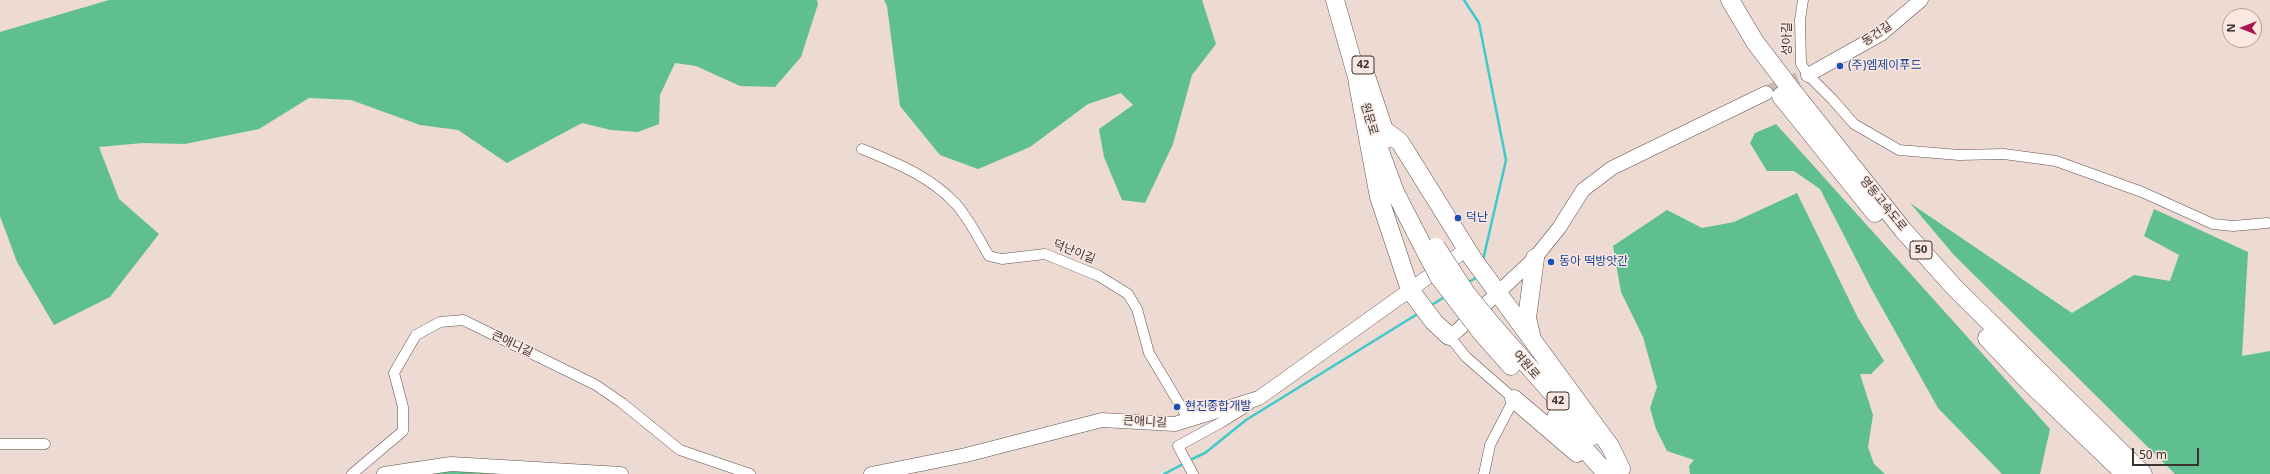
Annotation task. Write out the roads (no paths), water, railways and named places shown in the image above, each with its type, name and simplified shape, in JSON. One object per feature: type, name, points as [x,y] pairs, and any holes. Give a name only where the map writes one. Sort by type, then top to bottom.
[{"type":"highway","name":"원문로","points":[[1335,0],[1358,84],[1378,147],[1396,192],[1421,230]]},
{"type":"highway","name":"원문로","points":[[1347,0],[1368,81],[1383,129],[1421,230]]},
{"type":"highway","name":"영동고속도로","points":[[1718,0],[1781,95],[1893,236],[2028,381],[2125,474]]},
{"type":"highway","name":"영동고속도로","points":[[1730,0],[1756,42],[1790,88],[1908,236],[1954,287],[1999,333],[2143,474]]},
{"type":"highway","points":[[1358,84],[1379,197],[1414,294],[1434,322],[1449,336]]},
{"type":"highway","points":[[1383,129],[1400,142],[1492,287],[1610,446],[1615,473]]},
{"type":"highway","name":"여원로","points":[[1421,230],[1439,277],[1615,473]]},
{"type":"highway","points":[[1533,344],[1527,318],[1535,258]]},
{"type":"highway","points":[[1514,399],[1564,444],[1615,473]]},
{"type":"street","name":"성아길","points":[[1803,0],[1800,20],[1801,64],[1808,75]]},
{"type":"street","name":"동건길","points":[[1808,75],[1881,34],[1921,0]]},
{"type":"street","points":[[1808,75],[1834,100],[1854,124],[1899,150],[1959,155],[2004,154],[2056,161],[2142,192],[2213,224],[2233,226],[2267,223]]},
{"type":"street","points":[[1484,474],[1490,445],[1514,399],[1466,357],[1449,336],[1457,331],[1492,287],[1535,258],[1559,228],[1583,190],[1612,168],[1766,93]]},
{"type":"street","name":"덕난이길","points":[[862,149],[900,164],[927,179],[956,204],[989,256],[1002,259],[1045,254],[1099,276],[1128,294],[1137,309],[1148,353],[1189,420]]},
{"type":"street","name":"큰애니길","points":[[871,474],[966,455],[1102,420],[1175,424],[1259,398],[1414,294],[1470,254]]},
{"type":"street","name":"큰애니길","points":[[352,474],[403,431],[403,407],[394,373],[416,335],[440,322],[463,320],[596,385],[622,403],[680,450],[750,474]]},
{"type":"street","points":[[1192,472],[1178,446],[1222,422],[1259,398]]},
{"type":"street","points":[[0,444],[45,444]]},
{"type":"street","points":[[384,474],[451,464],[621,474]]},
{"type":"waterway","points":[[1464,0],[1479,23],[1506,160],[1483,260]]},
{"type":"waterway","points":[[1467,283],[1479,276]]},
{"type":"waterway","points":[[1430,306],[1446,296]]},
{"type":"waterway","points":[[1190,460],[1205,453],[1246,420],[1419,313]]},
{"type":"waterway","points":[[1164,474],[1185,463]]},
{"type":"tunnel","points":[[1766,93],[1808,75]]},
{"type":"place","name":"(주)엠제이푸드","points":[[1840,66]]},
{"type":"place","name":"덕난","points":[[1458,218]]},
{"type":"place","name":"동아 떡방앗간","points":[[1551,262]]},
{"type":"place","name":"현진종합개발","points":[[1177,407]]}]
